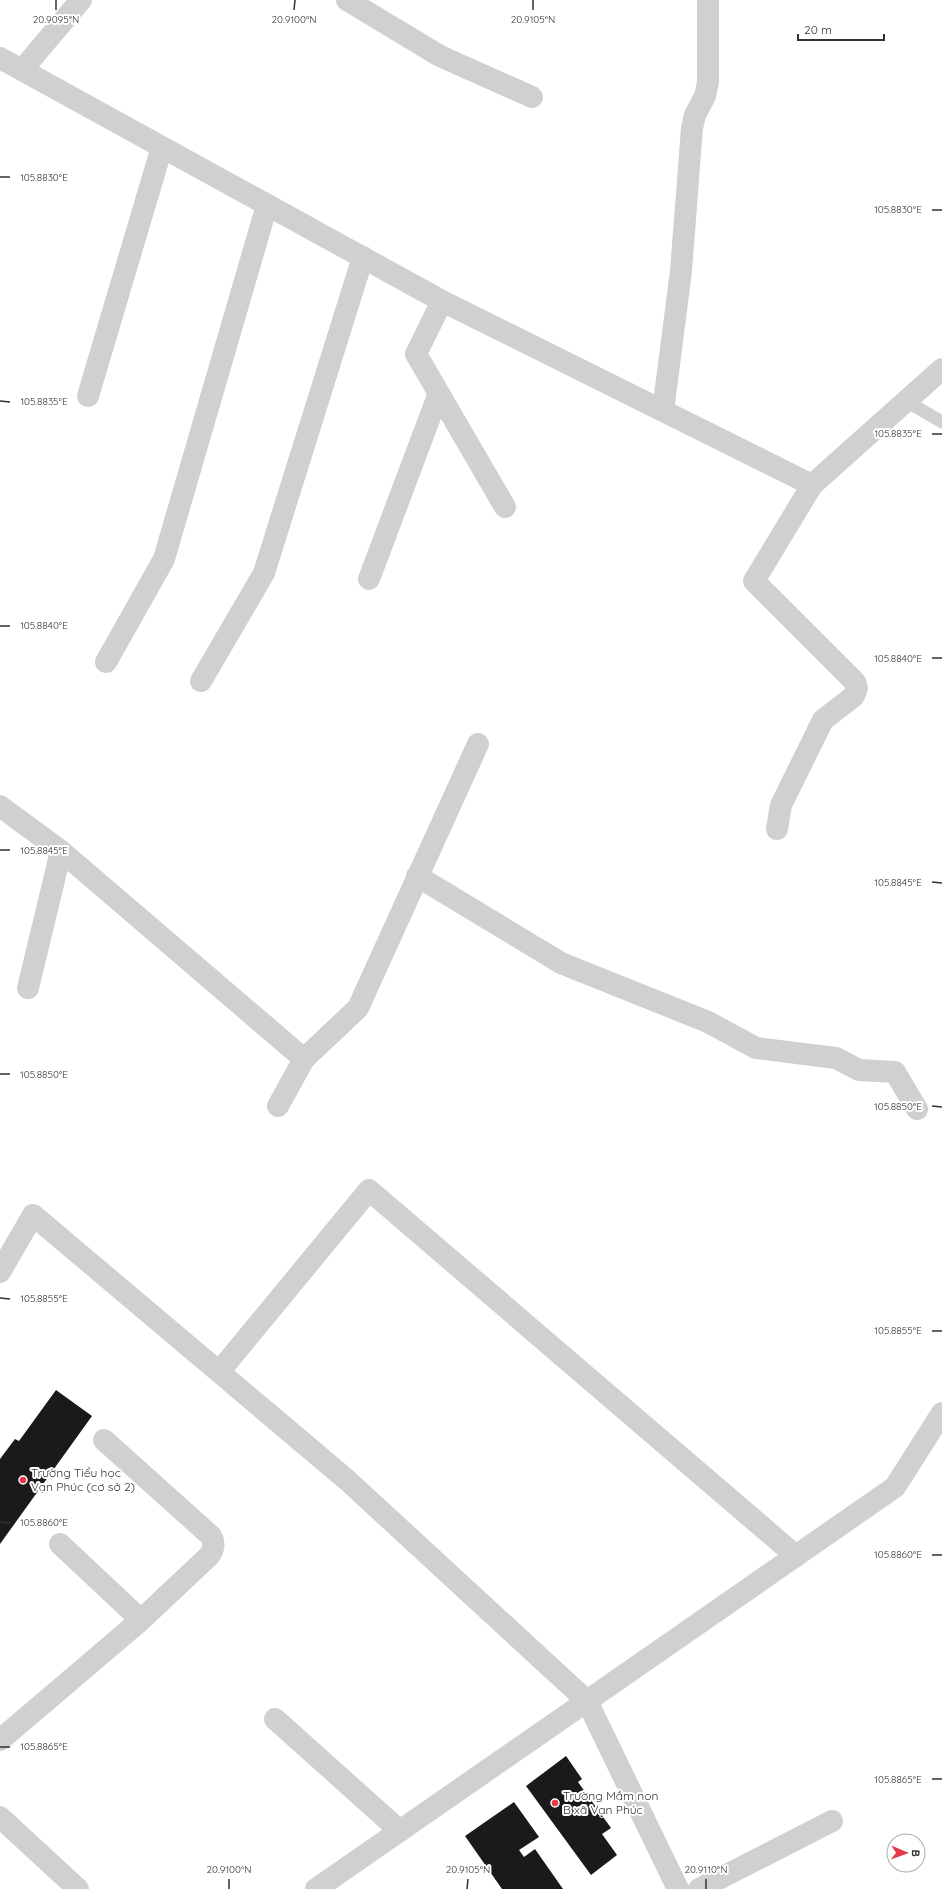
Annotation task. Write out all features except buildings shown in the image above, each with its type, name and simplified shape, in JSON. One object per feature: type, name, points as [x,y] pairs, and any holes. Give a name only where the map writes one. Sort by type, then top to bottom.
[{"type":"street","points":[[22,70],[81,0]]},
{"type":"street","points":[[348,0],[440,56],[532,97]]},
{"type":"street","points":[[663,411],[681,271],[692,128],[705,96],[708,82],[708,0]]},
{"type":"street","points":[[0,58],[442,301],[812,485]]},
{"type":"street","points":[[88,396],[162,147]]},
{"type":"street","points":[[106,662],[164,559],[267,205]]},
{"type":"street","points":[[201,681],[264,573],[363,258]]},
{"type":"street","points":[[442,301],[416,354],[505,507]]},
{"type":"street","points":[[777,829],[781,805],[823,720],[854,696],[857,688],[855,682],[754,580],[812,485],[942,370]]},
{"type":"street","points":[[369,579],[438,393]]},
{"type":"street","points":[[278,1106],[304,1059],[358,1008],[478,744]]},
{"type":"street","points":[[0,806],[61,851],[304,1059]]},
{"type":"street","points":[[28,988],[61,851]]},
{"type":"street","points":[[417,876],[561,964],[708,1022],[756,1048],[836,1058],[859,1070],[895,1072],[917,1109]]},
{"type":"street","points":[[219,1372],[369,1190],[796,1556]]},
{"type":"street","points":[[0,1272],[33,1216],[347,1480],[587,1701],[678,1889]]},
{"type":"street","points":[[316,1889],[895,1487],[942,1413]]},
{"type":"street","points":[[0,1740],[141,1620],[209,1556],[214,1549],[214,1542],[211,1536],[104,1440]]},
{"type":"street","points":[[60,1544],[141,1620]]},
{"type":"street","points":[[275,1719],[400,1830]]},
{"type":"street","points":[[0,1817],[78,1889]]},
{"type":"street","points":[[699,1889],[832,1821]]},
{"type":"lane","points":[[906,401],[942,422]]},
{"type":"place","name":"Trường Tiểu học Vạn Phúc (cơ sở 2)","points":[[23,1480]]},
{"type":"place","name":"Trường Mầm non B xã Vạn Phúc","points":[[555,1803]]}]
